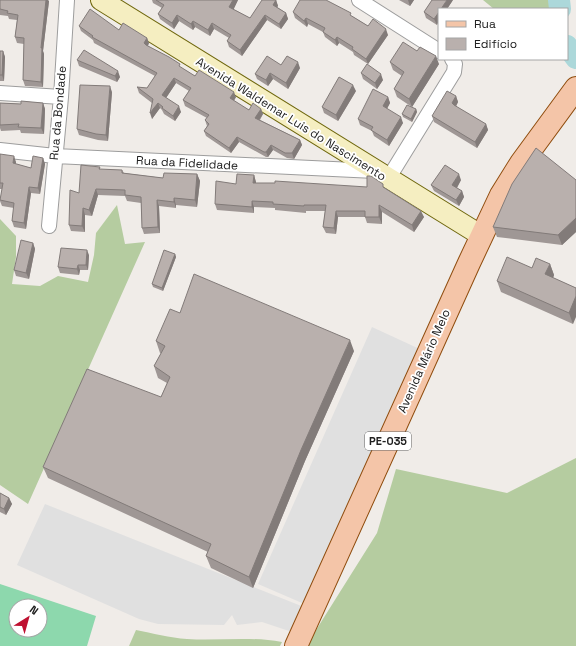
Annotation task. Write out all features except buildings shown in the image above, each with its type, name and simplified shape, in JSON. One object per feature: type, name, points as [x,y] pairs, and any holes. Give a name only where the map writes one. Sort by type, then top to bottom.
[{"type":"main road","name":"Avenida Waldemar Luis do Nascimento","points":[[101,0],[381,175],[482,236]]},
{"type":"main road","name":"Avenida Mário Melo","points":[[296,646],[501,195],[521,163],[576,88]]},
{"type":"street","name":"Rua da Bondade","points":[[49,226],[61,97],[67,0]]},
{"type":"street","points":[[359,0],[438,50]]},
{"type":"street","points":[[381,175],[454,72],[452,60]]},
{"type":"street","points":[[0,93],[61,97]]},
{"type":"street","name":"Rua da Fidelidade","points":[[0,150],[55,156],[381,175]]},
{"type":"green space","points":[[483,0],[567,0],[567,8],[493,8]]},
{"type":"green space","points":[[117,205],[125,244],[145,242],[28,504],[0,485],[0,219],[16,236],[16,257],[12,284],[40,286],[58,276],[88,282],[94,255],[96,233]]},
{"type":"green space","points":[[576,458],[576,646],[306,646],[377,533],[396,469],[507,493]]},
{"type":"green space","points":[[0,584],[42,598],[8,598],[8,638],[48,638],[48,600],[96,616],[87,646],[0,646]]},
{"type":"green space","points":[[136,630],[168,637],[187,639],[258,639],[282,642],[280,646],[129,646]]},
{"type":"shaded area","points":[[372,327],[424,351],[309,606],[258,584]]},
{"type":"shaded area","points":[[45,504],[309,609],[298,634],[262,622],[237,625],[232,615],[224,625],[158,624],[139,619],[17,565]]},
{"type":"waterway","points":[[559,0],[560,8]]},
{"type":"waterway","points":[[568,47],[576,58]]}]
